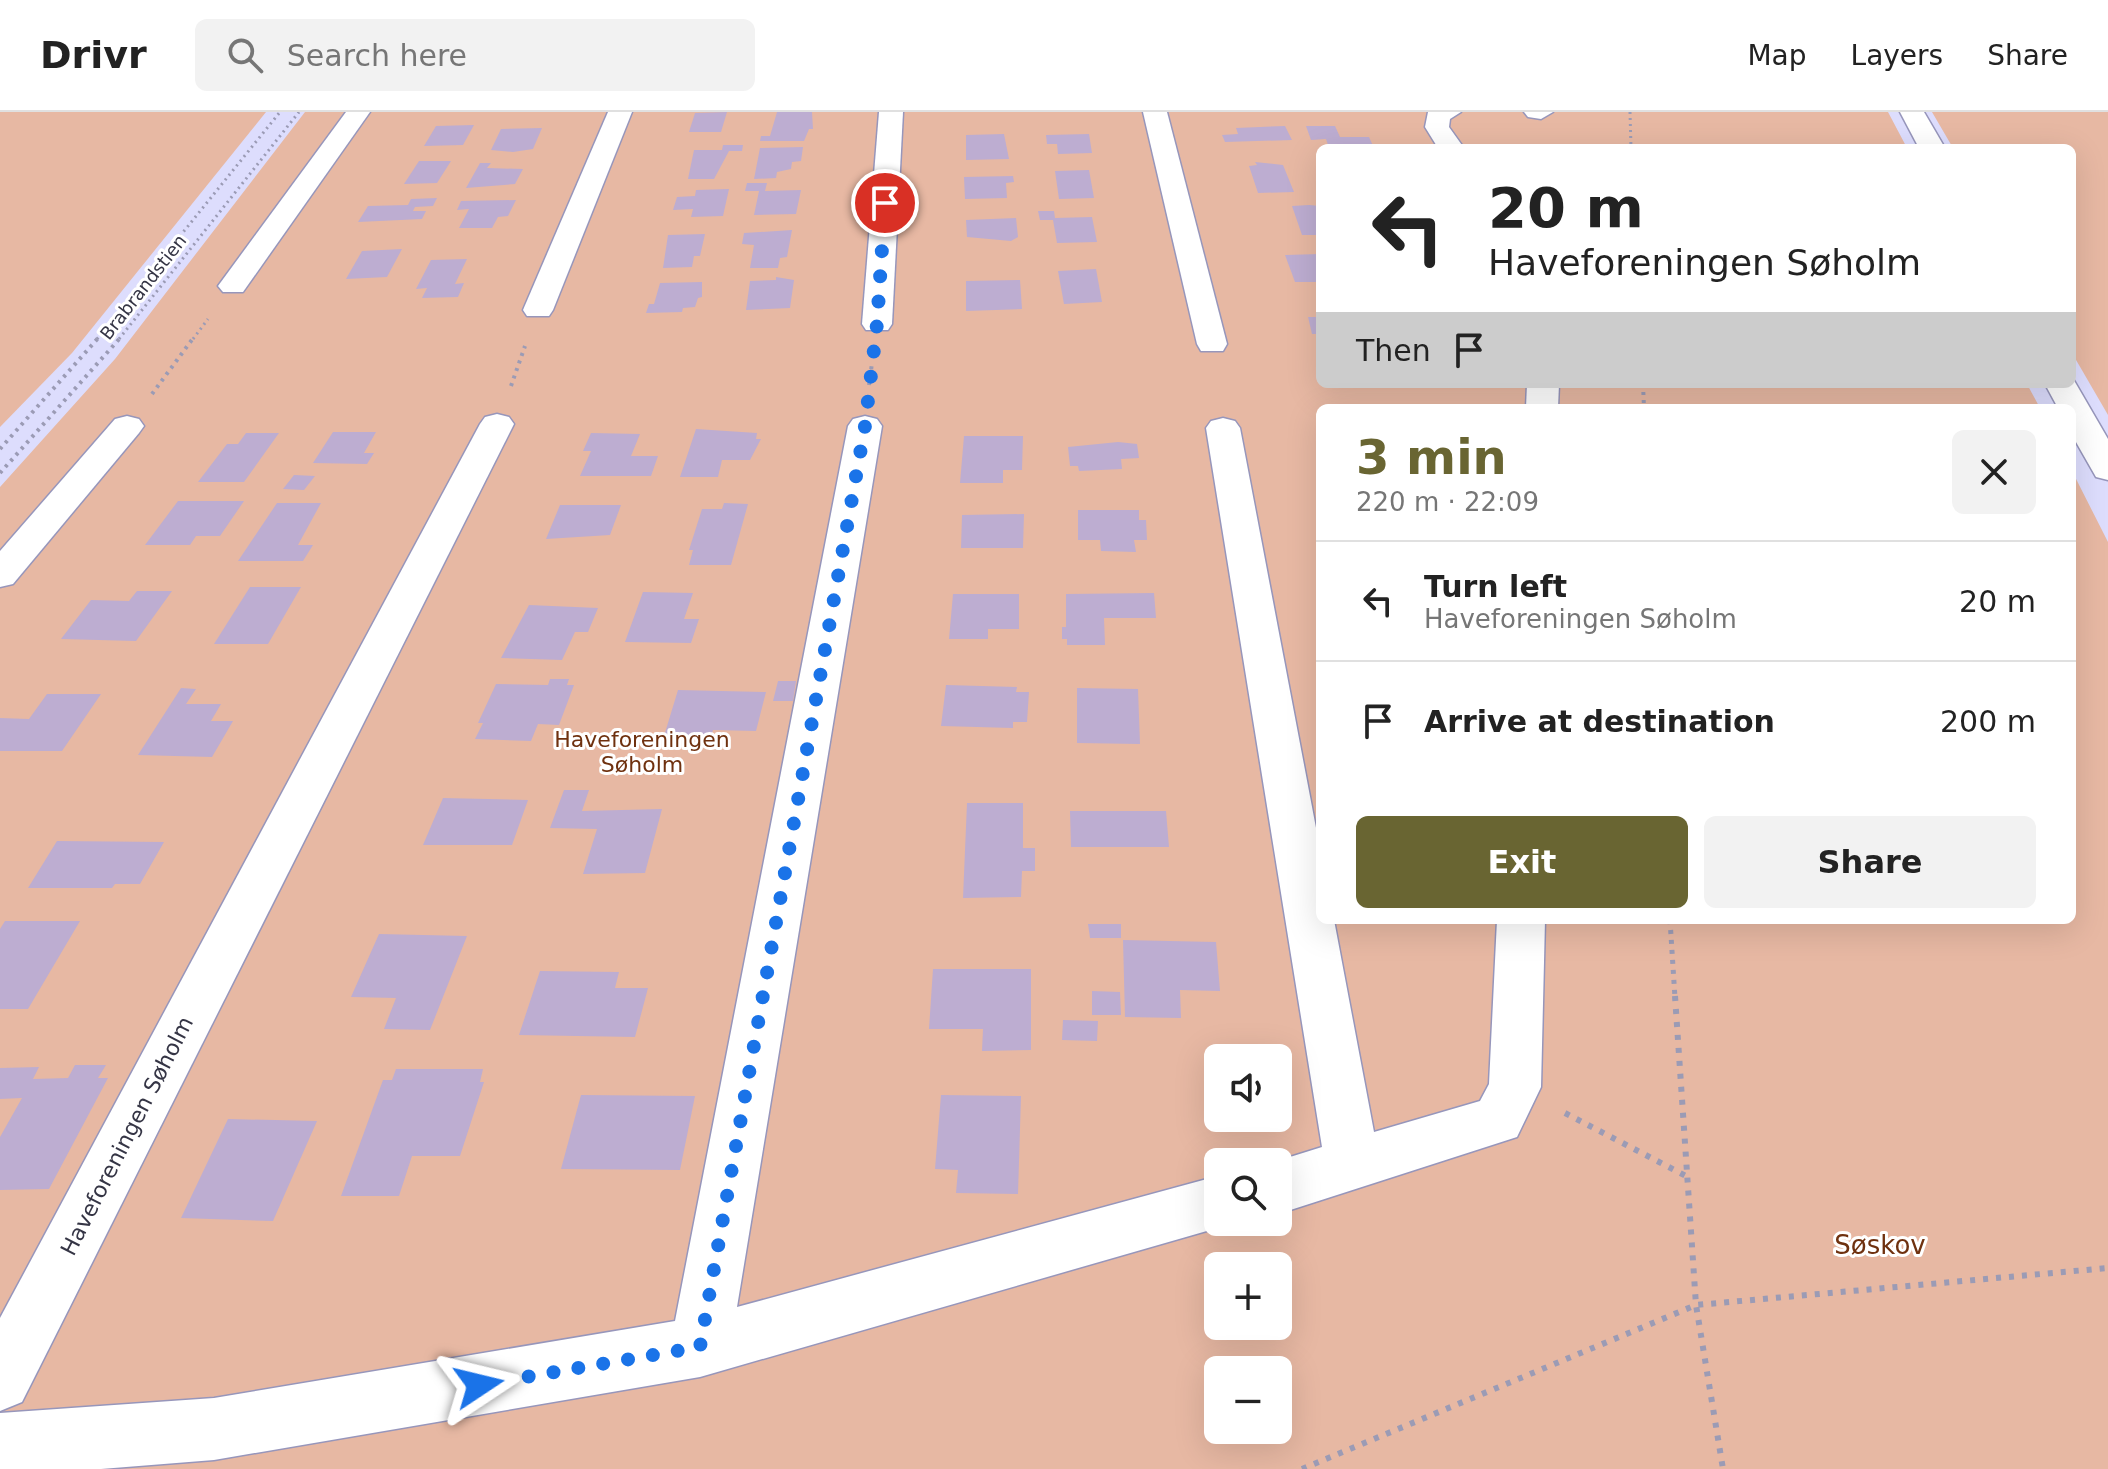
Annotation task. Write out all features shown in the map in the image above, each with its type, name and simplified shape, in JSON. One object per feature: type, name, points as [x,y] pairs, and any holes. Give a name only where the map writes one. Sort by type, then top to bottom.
[{"type":"street","points":[[233,286],[358,112]]},
{"type":"street","points":[[538,310],[620,112]]},
{"type":"street","points":[[877,324],[891,112]]},
{"type":"street","points":[[1155,112],[1212,344]]},
{"type":"street","points":[[1448,144],[1437,127],[1439,114],[1449,112]]},
{"type":"street","points":[[1912,112],[1930,144]]},
{"type":"street","points":[[2076,411],[2108,470]]},
{"type":"street","name":"Haveforeningen Søholm","points":[[0,1380],[497,424]]},
{"type":"street","points":[[0,575],[127,426]]},
{"type":"street","points":[[700,1347],[865,426]]},
{"type":"street","points":[[1223,428],[1353,1166]]},
{"type":"street","points":[[1292,1183],[1498,1120],[1515,1087],[1521,924]]},
{"type":"street","points":[[0,1445],[214,1429],[700,1347],[1204,1207]]},
{"type":"path","points":[[0,449],[119,314],[280,112]]},
{"type":"path","name":"Brabrandstien","points":[[0,473],[95,370],[299,112]]},
{"type":"path","points":[[1630,112],[1631,144]]},
{"type":"path","points":[[127,426],[233,286]]},
{"type":"path","points":[[497,424],[538,310]]},
{"type":"path","points":[[865,426],[877,324]]},
{"type":"path","points":[[1670,924],[1696,1305],[1723,1469]]},
{"type":"path","points":[[1515,1087],[1686,1176]]},
{"type":"path","points":[[1302,1469],[1696,1305],[2108,1268]]},
{"type":"green space","points":[[0,112],[266,112],[72,353],[0,427]]},
{"type":"green space","name":"Haveforeningen Søholm","points":[[305,112],[1888,112],[1905,144],[1316,144],[1316,388],[2029,388],[2038,404],[1316,404],[1316,924],[2076,924],[2076,479],[2108,542],[2108,1469],[0,1469],[0,487],[115,359]]},
{"type":"green space","points":[[1932,112],[2108,112],[2108,415],[2076,360],[2076,144],[1951,144]]},
{"type":"building","points":[[727,112],[721,132],[689,132],[695,113]]},
{"type":"building","points":[[777,112],[812,112],[813,129],[809,129],[804,141],[760,141],[761,136],[770,136]]},
{"type":"building","points":[[474,125],[463,145],[424,146],[436,126]]},
{"type":"building","points":[[1285,126],[1292,140],[1225,142],[1222,135],[1238,134],[1236,128]]},
{"type":"building","points":[[1306,126],[1335,126],[1340,137],[1369,137],[1372,144],[1328,144],[1326,139],[1311,140]]},
{"type":"building","points":[[542,128],[533,149],[513,152],[491,150],[501,129]]},
{"type":"building","points":[[1004,134],[1009,159],[966,160],[966,135]]},
{"type":"building","points":[[1089,134],[1092,153],[1058,154],[1057,144],[1047,144],[1046,135]]},
{"type":"building","points":[[723,145],[743,145],[742,151],[729,151],[714,179],[688,179],[694,150],[722,150]]},
{"type":"building","points":[[803,147],[801,161],[792,162],[791,169],[777,172],[776,178],[754,179],[760,148]]},
{"type":"building","points":[[419,161],[451,161],[437,183],[404,184]]},
{"type":"building","points":[[1255,162],[1283,165],[1294,192],[1258,193],[1249,166],[1257,165]]},
{"type":"building","points":[[480,163],[491,163],[487,168],[523,169],[515,184],[466,188]]},
{"type":"building","points":[[1089,170],[1094,198],[1059,199],[1055,171]]},
{"type":"building","points":[[1013,176],[1014,182],[1006,183],[1007,198],[965,199],[964,177]]},
{"type":"building","points":[[747,183],[767,183],[765,191],[801,190],[796,214],[754,215],[759,191],[745,191]]},
{"type":"building","points":[[729,189],[723,216],[691,217],[693,209],[673,210],[677,197],[695,196],[696,190]]},
{"type":"building","points":[[437,198],[433,206],[415,207],[413,211],[426,211],[422,219],[358,222],[368,206],[408,205],[411,199]]},
{"type":"building","points":[[516,200],[508,216],[498,217],[492,228],[459,228],[469,209],[457,210],[461,201]]},
{"type":"building","points":[[1292,206],[1316,206],[1316,235],[1302,235]]},
{"type":"building","points":[[1038,211],[1054,211],[1055,218],[1092,217],[1097,242],[1057,243],[1053,220],[1040,220]]},
{"type":"building","points":[[1016,218],[1018,237],[1011,241],[967,237],[966,220]]},
{"type":"building","points":[[792,230],[787,257],[780,258],[778,268],[750,268],[754,245],[742,244],[744,233]]},
{"type":"building","points":[[705,234],[700,256],[694,256],[692,267],[663,268],[668,235]]},
{"type":"building","points":[[402,249],[387,277],[346,279],[362,251]]},
{"type":"building","points":[[1316,254],[1316,282],[1295,282],[1285,255]]},
{"type":"building","points":[[467,259],[455,284],[464,283],[458,297],[422,298],[427,288],[416,289],[431,260]]},
{"type":"building","points":[[1096,269],[1102,302],[1064,304],[1058,271]]},
{"type":"building","points":[[776,277],[794,280],[790,308],[746,310],[750,281],[776,280]]},
{"type":"building","points":[[1020,280],[1022,309],[966,311],[966,281]]},
{"type":"building","points":[[702,282],[702,297],[698,298],[695,307],[683,308],[682,312],[646,313],[649,304],[654,304],[660,283]]},
{"type":"building","points":[[1308,317],[1316,317],[1316,334],[1312,334]]},
{"type":"building","points":[[696,429],[757,433],[756,439],[761,439],[750,460],[722,460],[718,477],[680,477]]},
{"type":"building","points":[[333,432],[376,432],[364,453],[374,453],[367,464],[313,463]]},
{"type":"building","points":[[246,433],[279,433],[244,482],[198,482],[227,444],[238,444]]},
{"type":"building","points":[[591,433],[640,434],[631,456],[658,456],[651,476],[580,476],[591,451],[583,451]]},
{"type":"building","points":[[964,436],[1023,436],[1022,470],[1003,470],[1003,483],[960,483]]},
{"type":"building","points":[[1118,442],[1137,444],[1139,458],[1121,459],[1122,469],[1079,471],[1078,466],[1070,466],[1068,447]]},
{"type":"building","points":[[294,475],[315,476],[304,490],[283,489]]},
{"type":"building","points":[[178,501],[244,501],[220,536],[196,536],[190,545],[145,545]]},
{"type":"building","points":[[277,503],[321,503],[298,545],[313,545],[303,561],[238,561]]},
{"type":"building","points":[[724,503],[748,504],[731,565],[689,565],[693,550],[689,550],[702,509],[722,509]]},
{"type":"building","points":[[560,505],[621,505],[610,535],[546,539]]},
{"type":"building","points":[[1078,510],[1139,510],[1139,520],[1146,520],[1147,540],[1134,540],[1136,552],[1101,551],[1100,540],[1078,540]]},
{"type":"building","points":[[1024,514],[1023,548],[961,548],[962,515]]},
{"type":"building","points":[[250,587],[301,587],[268,644],[214,644]]},
{"type":"building","points":[[137,591],[172,591],[136,641],[61,639],[91,600],[129,601]]},
{"type":"building","points":[[643,592],[693,593],[684,619],[699,619],[691,643],[625,642]]},
{"type":"building","points":[[1154,593],[1156,618],[1104,618],[1105,645],[1067,645],[1067,639],[1062,639],[1062,627],[1066,627],[1066,594]]},
{"type":"building","points":[[953,594],[1019,594],[1019,629],[988,629],[988,639],[949,639]]},
{"type":"building","points":[[529,605],[598,608],[588,632],[575,632],[562,660],[501,658]]},
{"type":"building","points":[[550,679],[569,679],[567,685],[574,685],[559,725],[538,724],[531,741],[475,739],[483,723],[478,723],[496,684],[548,685]]},
{"type":"building","points":[[778,681],[796,681],[793,701],[773,701]]},
{"type":"building","points":[[946,685],[1017,687],[1016,692],[1029,692],[1027,722],[1013,722],[1013,728],[941,726]]},
{"type":"building","points":[[181,688],[196,689],[186,704],[221,704],[211,721],[233,721],[212,757],[138,755]]},
{"type":"building","points":[[1077,688],[1138,689],[1140,744],[1077,743]]},
{"type":"building","points":[[678,690],[766,692],[756,731],[713,730],[711,737],[664,736]]},
{"type":"building","points":[[47,694],[101,694],[62,751],[0,751],[0,718],[29,719]]},
{"type":"building","points":[[564,790],[589,790],[582,811],[662,809],[645,873],[583,874],[597,829],[550,828]]},
{"type":"building","points":[[443,798],[528,800],[512,845],[423,845]]},
{"type":"building","points":[[967,803],[1023,803],[1023,848],[1035,848],[1035,871],[1022,871],[1021,897],[963,898]]},
{"type":"building","points":[[1070,811],[1166,811],[1169,847],[1071,847]]},
{"type":"building","points":[[57,841],[164,842],[140,884],[115,884],[112,888],[28,888]]},
{"type":"building","points":[[5,921],[80,921],[28,1009],[0,1009],[0,929]]},
{"type":"building","points":[[1088,924],[1121,924],[1121,938],[1090,938]]},
{"type":"building","points":[[379,934],[467,936],[430,1030],[384,1029],[396,998],[351,997]]},
{"type":"building","points":[[1123,940],[1216,942],[1220,991],[1180,990],[1181,1018],[1125,1017]]},
{"type":"building","points":[[933,969],[1031,969],[1031,1050],[982,1051],[983,1029],[929,1029]]},
{"type":"building","points":[[540,971],[619,972],[615,988],[648,988],[635,1037],[519,1035]]},
{"type":"building","points":[[1092,991],[1120,992],[1121,1015],[1092,1015]]},
{"type":"building","points":[[1063,1020],[1098,1021],[1097,1041],[1062,1040]]},
{"type":"building","points":[[75,1065],[106,1065],[98,1078],[108,1078],[49,1189],[0,1190],[0,1137],[22,1098],[0,1099],[0,1068],[39,1067],[33,1079],[68,1078]]},
{"type":"building","points":[[396,1069],[483,1069],[480,1082],[484,1082],[460,1156],[412,1156],[399,1196],[341,1196],[383,1080],[392,1080]]},
{"type":"building","points":[[581,1095],[695,1096],[680,1170],[561,1169]]},
{"type":"building","points":[[941,1095],[1021,1096],[1018,1194],[956,1193],[958,1170],[935,1169]]},
{"type":"building","points":[[228,1119],[317,1121],[273,1221],[181,1218]]},
{"type":"route","points":[[479,1385],[700,1347],[865,426],[877,324],[885,203]]},
{"type":"park label","name":"Søskov","points":[[1880,1245]]}]
